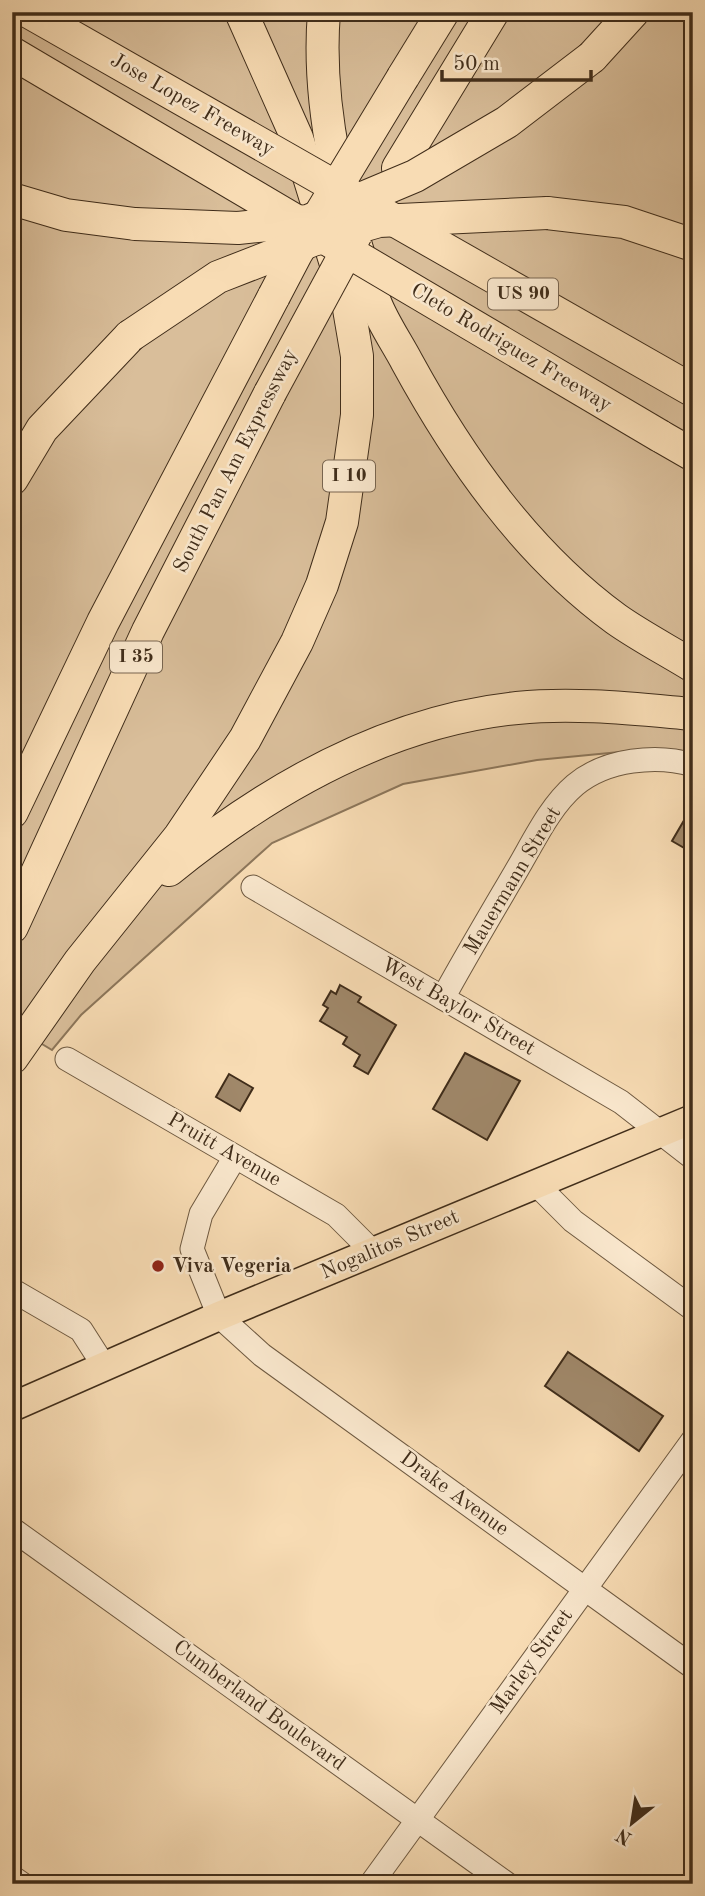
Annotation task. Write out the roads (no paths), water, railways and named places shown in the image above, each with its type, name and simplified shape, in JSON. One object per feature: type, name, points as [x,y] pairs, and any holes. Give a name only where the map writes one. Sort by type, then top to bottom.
[{"type":"highway","name":"Jose Lopez Freeway","points":[[29,12],[692,390]]},
{"type":"highway","name":"I 10","points":[[12,1058],[80,961],[129,901],[226,770],[264,708],[297,642],[322,585],[342,522],[357,415],[357,356],[348,303],[297,138],[241,12]]},
{"type":"highway","points":[[324,12],[330,145],[376,304],[412,371],[461,452],[524,534],[616,618],[693,666]]},
{"type":"highway","name":"South Pan Am Expressway","points":[[12,812],[103,621],[296,254],[443,12]]},
{"type":"highway","name":"South Pan Am Expressway","points":[[12,927],[148,631],[270,393],[354,239],[493,12]]},
{"type":"highway","points":[[12,199],[66,215],[135,224],[238,228],[308,221],[426,169],[507,122],[592,57],[633,12]]},
{"type":"highway","name":"Cleto Rodriguez Freeway","points":[[12,53],[693,455]]},
{"type":"highway","points":[[12,479],[42,429],[130,336],[218,277],[313,240],[379,221],[547,213],[624,222],[693,245]]},
{"type":"highway","points":[[129,901],[221,827],[289,784],[362,750],[451,718],[519,707],[602,707],[693,714]]},
{"type":"main road","name":"Nogalitos Street","points":[[12,1407],[219,1316],[693,1119]]},
{"type":"street","name":"Mauermann Street","points":[[443,998],[548,816],[576,784],[599,772],[633,761],[673,759],[693,765]]},
{"type":"street","name":"West Baylor Street","points":[[253,887],[621,1102],[693,1158]]},
{"type":"street","name":"Pruitt Avenue","points":[[67,1059],[336,1214],[373,1252]]},
{"type":"street","points":[[219,1316],[192,1249],[201,1214],[236,1157]]},
{"type":"street","points":[[536,1184],[573,1221],[693,1309]]},
{"type":"street","points":[[12,1290],[81,1330],[104,1366]]},
{"type":"street","name":"Drake Avenue","points":[[219,1316],[262,1356],[693,1667]]},
{"type":"street","name":"Marley Street","points":[[371,1884],[693,1440]]},
{"type":"street","name":"Cumberland Boulevard","points":[[12,1529],[507,1884]]},
{"type":"street","points":[[12,1877],[22,1884]]},
{"type":"place","name":"Viva Vegeria","points":[[158,1266]]}]
